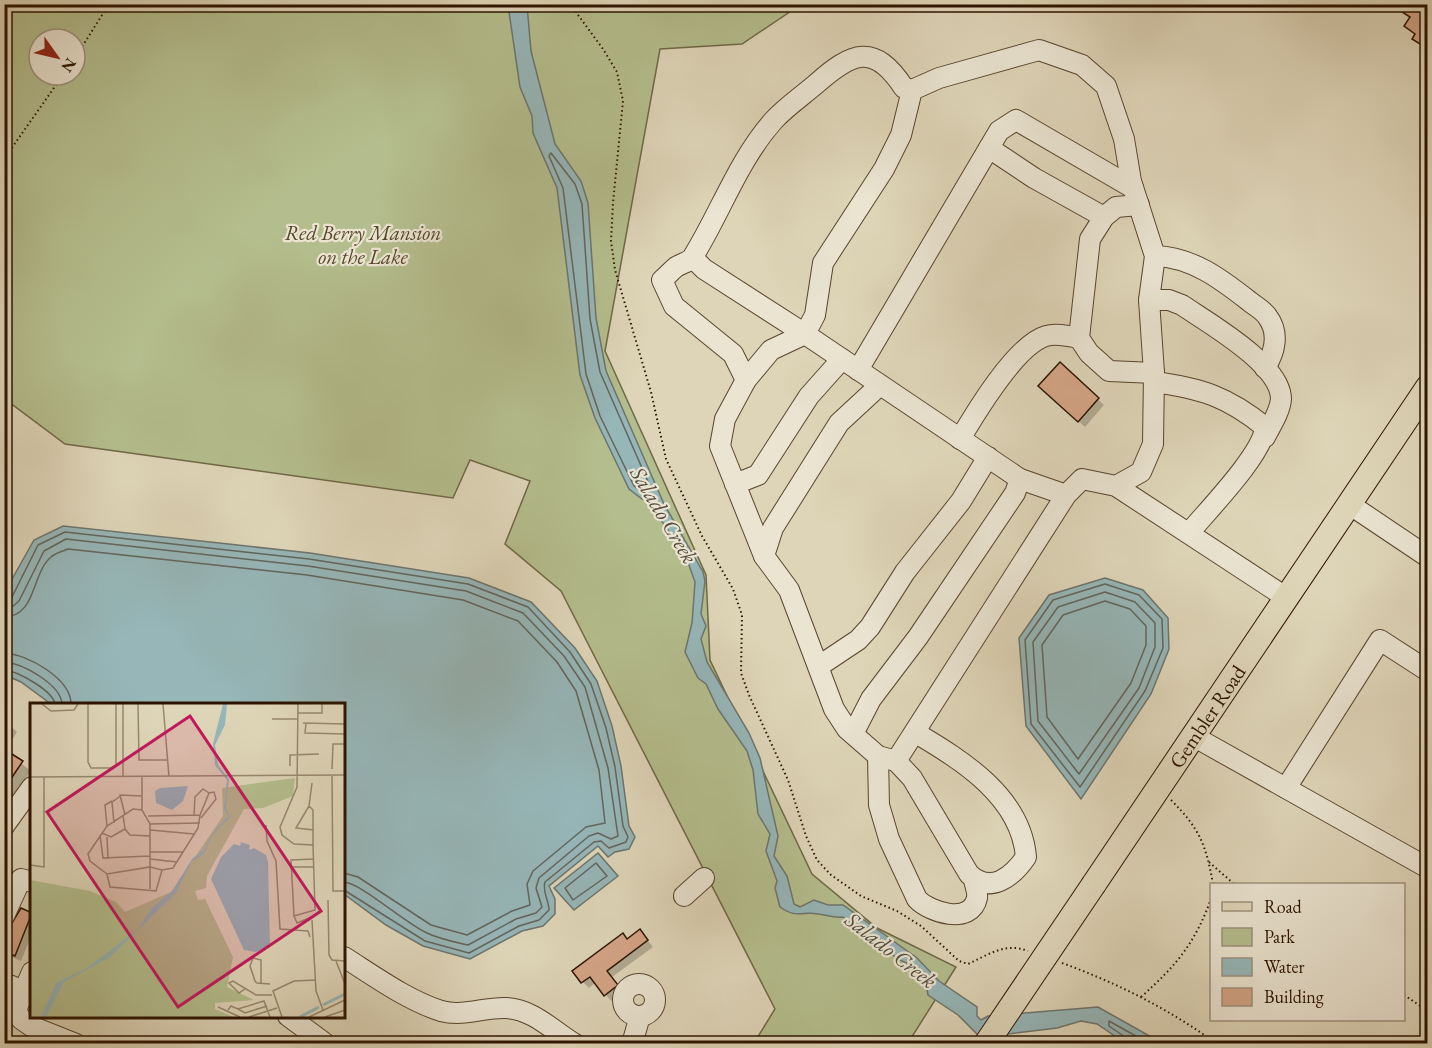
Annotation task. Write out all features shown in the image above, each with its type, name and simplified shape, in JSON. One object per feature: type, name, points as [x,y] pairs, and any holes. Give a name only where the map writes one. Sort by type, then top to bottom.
[{"type":"main road","name":"Gembler Road","points":[[986,1044],[1349,504],[1425,395]]},
{"type":"street","points":[[746,380],[733,354],[674,306],[662,280],[675,267],[693,258],[710,222],[774,120],[840,63],[855,57],[872,57],[893,72],[904,88],[912,90],[939,78],[1039,50],[1082,65],[1106,86],[1124,139],[1136,196],[1155,256],[1149,300],[1154,377],[1153,444],[1141,472],[1116,486]]},
{"type":"street","points":[[912,90],[901,135],[884,169],[823,263],[815,315],[805,334],[771,350],[746,380],[725,419],[720,446],[764,556],[789,590],[834,709],[853,734],[887,758],[912,778],[974,880],[978,897],[974,905],[964,912],[955,914],[939,912],[923,906],[917,899],[885,828],[879,805],[887,758],[916,733],[1066,495],[1082,479],[1116,486],[1287,598]]},
{"type":"street","points":[[735,484],[758,475],[809,396],[850,364],[999,131],[1016,120],[1136,196]]},
{"type":"street","points":[[989,148],[1034,178],[1104,217]]},
{"type":"street","points":[[1136,196],[1104,217],[1090,239],[1079,338],[1089,354],[1109,371],[1154,377],[1194,387],[1228,400],[1265,427],[1265,437]]},
{"type":"street","points":[[1155,256],[1172,256],[1192,263],[1228,285],[1268,316],[1275,337],[1275,352],[1265,368]]},
{"type":"street","points":[[693,258],[704,268],[1020,479],[1066,495]]},
{"type":"street","points":[[1149,300],[1169,300],[1182,305],[1242,347],[1265,368],[1279,388],[1281,398],[1275,420],[1265,437],[1244,467],[1189,533]]},
{"type":"street","points":[[960,439],[979,407],[1013,362],[1035,342],[1047,336],[1079,338]]},
{"type":"street","points":[[764,556],[773,528],[839,423],[880,385]]},
{"type":"street","points":[[819,666],[858,640],[870,627],[905,572],[961,501],[988,457]]},
{"type":"street","points":[[853,734],[871,699],[918,637],[1015,493],[1020,479]]},
{"type":"street","points":[[1349,504],[1428,557]]},
{"type":"street","points":[[1286,788],[1380,640],[1428,671]]},
{"type":"street","points":[[916,733],[948,752],[980,776],[1003,799],[1025,838],[1026,857],[1006,880],[991,883],[974,880]]},
{"type":"street","points":[[1193,736],[1428,868]]},
{"type":"street","points":[[4,826],[30,790]]},
{"type":"street","points":[[684,896],[704,878]]},
{"type":"street","points":[[4,916],[16,885],[21,879],[30,881]]},
{"type":"street","points":[[345,958],[404,993],[442,1011],[465,1014],[507,1008],[535,1015],[553,1031],[575,1044]]},
{"type":"street","points":[[4,983],[28,982],[16,1010],[21,1019],[76,1044]]},
{"type":"street","points":[[632,1044],[640,1016]]},
{"type":"street","points":[[289,1018],[323,1043]]},
{"type":"path","points":[[87,39],[109,4]]},
{"type":"path","points":[[570,4],[617,72],[623,101],[613,203],[612,251],[626,313],[651,392],[666,459],[702,536],[733,589],[742,615],[741,673],[748,695],[788,780],[817,860],[831,875],[861,896],[897,911],[921,926],[959,961],[968,964],[997,950]]},
{"type":"path","points":[[4,159],[55,87]]},
{"type":"path","points":[[1158,788],[1193,822],[1209,862],[1213,883]]},
{"type":"path","points":[[1209,862],[1232,883]]},
{"type":"path","points":[[1141,997],[1172,970],[1184,954],[1202,925],[1210,902]]},
{"type":"path","points":[[1102,978],[1141,997],[1217,1044]]},
{"type":"path","points":[[1405,996],[1428,1011]]},
{"type":"green space","name":"Red Berry Mansion on the Lake","points":[[4,5],[800,5],[742,44],[660,49],[605,351],[706,575],[710,660],[812,874],[877,928],[956,967],[908,1043],[754,1043],[775,1009],[561,591],[505,544],[530,481],[470,460],[453,498],[65,444],[5,399]]},
{"type":"water","name":"Salado Creek","points":[[508,5],[527,5],[531,51],[555,144],[581,181],[588,203],[596,318],[606,371],[664,504],[703,572],[705,581],[701,614],[706,626],[701,639],[707,662],[749,733],[760,758],[778,836],[774,856],[787,876],[794,904],[800,907],[814,900],[828,905],[843,905],[917,958],[939,981],[977,1007],[977,1016],[981,1020],[988,1016],[1098,1007],[1162,1043],[1125,1043],[1097,1024],[1081,1021],[1057,1028],[984,1037],[978,1035],[958,1015],[928,995],[925,978],[915,967],[900,960],[859,932],[843,917],[812,913],[795,914],[780,907],[775,888],[777,881],[766,851],[770,834],[758,814],[753,770],[747,751],[718,709],[706,684],[698,678],[685,652],[692,623],[695,582],[685,554],[645,494],[642,495],[642,499],[629,489],[595,418],[580,375],[557,188],[533,133],[532,116],[520,87]]},
{"type":"water","points":[[63,526],[310,553],[469,578],[531,602],[575,648],[597,681],[612,726],[621,766],[629,826],[635,837],[629,849],[615,852],[608,857],[598,846],[549,886],[555,899],[555,914],[543,926],[522,931],[470,959],[423,946],[386,925],[345,895],[345,703],[50,703],[21,682],[5,675],[5,603],[11,581],[34,540]]},
{"type":"water","points":[[1105,578],[1143,590],[1168,618],[1169,649],[1151,694],[1081,799],[1026,726],[1019,638],[1049,595]]},
{"type":"water","points":[[598,853],[618,876],[574,910],[554,888]]},
{"type":"building","points":[[1390,4],[1424,4],[1428,7],[1428,49],[1412,39],[1415,34],[1404,26],[1410,17]]},
{"type":"building","points":[[1060,362],[1099,398],[1078,422],[1038,386]]},
{"type":"building","points":[[4,749],[23,761],[4,789]]},
{"type":"building","points":[[21,908],[30,912],[30,918],[15,956],[4,951],[4,936]]},
{"type":"building","points":[[640,929],[648,940],[607,971],[618,985],[604,996],[590,977],[581,983],[572,971],[623,933],[627,939]]}]
